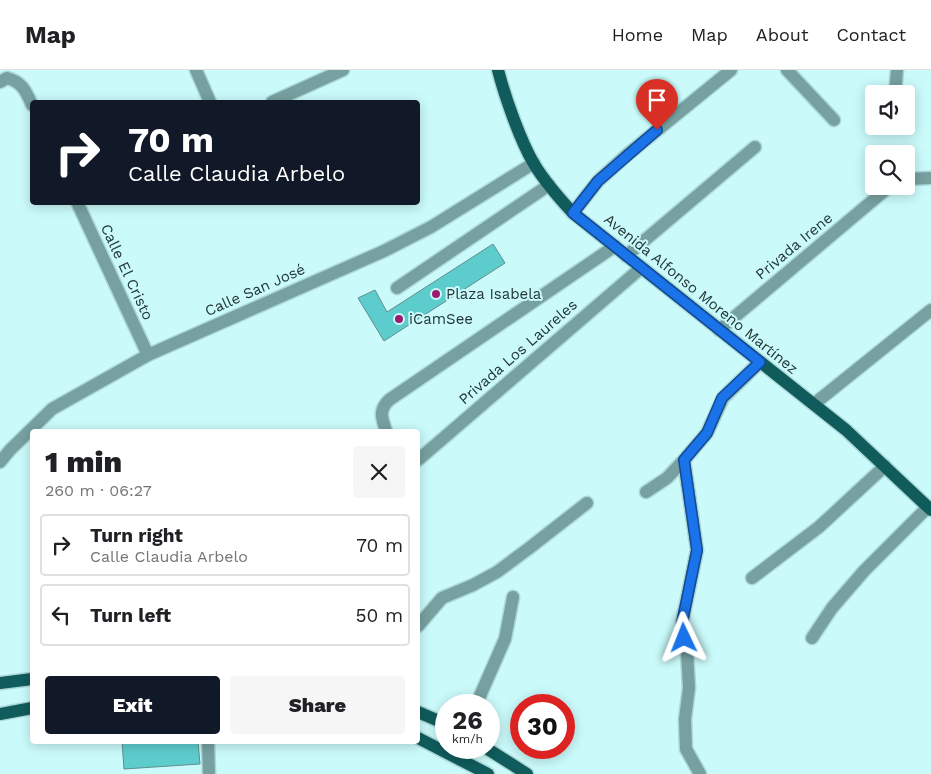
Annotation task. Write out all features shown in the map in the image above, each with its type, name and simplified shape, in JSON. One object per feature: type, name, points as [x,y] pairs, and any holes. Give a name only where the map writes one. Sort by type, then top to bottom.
[{"type":"main road","name":"Avenida Alfonso Moreno Martínez","points":[[498,70],[519,131],[534,163],[549,185],[573,213],[846,430],[930,508]]},
{"type":"main road","points":[[0,683],[30,679]]},
{"type":"main road","points":[[0,714],[30,708]]},
{"type":"main road","points":[[420,713],[435,719]]},
{"type":"main road","points":[[420,739],[488,774]]},
{"type":"main road","points":[[500,757],[526,774]]},
{"type":"street","points":[[196,70],[209,100]]},
{"type":"street","points":[[276,100],[343,70]]},
{"type":"street","points":[[573,213],[598,181],[731,70]]},
{"type":"street","points":[[786,70],[834,120]]},
{"type":"street","points":[[896,85],[898,70]]},
{"type":"street","points":[[0,82],[7,78],[18,81],[30,100]]},
{"type":"street","points":[[626,256],[755,147]]},
{"type":"street","name":"Calle San José","points":[[32,429],[52,410],[148,355],[407,239],[431,227],[534,163]]},
{"type":"street","points":[[915,179],[931,178]]},
{"type":"street","points":[[397,288],[549,185]]},
{"type":"street","name":"Privada Irene","points":[[719,330],[879,195]]},
{"type":"street","name":"Calle El Cristo","points":[[79,205],[148,355]]},
{"type":"street","name":"Privada Los Laureles","points":[[385,429],[381,416],[383,406],[389,400],[615,246]]},
{"type":"street","name":"Privada Los Laureles","points":[[420,458],[641,268]]},
{"type":"street","points":[[814,404],[931,310]]},
{"type":"street","points":[[646,492],[667,478],[684,460],[707,433],[722,398],[760,362]]},
{"type":"street","name":"Calle San José","points":[[0,462],[30,431]]},
{"type":"street","points":[[684,460],[697,550],[682,623],[688,652],[690,688],[685,719],[686,749],[700,774]]},
{"type":"street","points":[[752,578],[819,527],[884,466]]},
{"type":"street","points":[[420,624],[442,598],[497,572],[587,503]]},
{"type":"street","points":[[812,638],[832,608],[864,571],[930,508]]},
{"type":"street","points":[[481,694],[505,638],[513,597]]},
{"type":"street","points":[[208,744],[209,774]]},
{"type":"building","name":"Plaza Isabela","points":[[493,244],[505,263],[384,341],[358,298],[375,290],[387,312]]},
{"type":"building","points":[[122,744],[198,744],[200,764],[124,769]]},
{"type":"place","name":"Plaza Isabela","points":[[436,294]]},
{"type":"place","name":"iCamSee","points":[[399,319]]},
{"type":"route","points":[[657,130],[598,181],[573,213],[760,362],[722,398],[707,433],[684,460],[697,550],[682,623],[684,638]]}]
